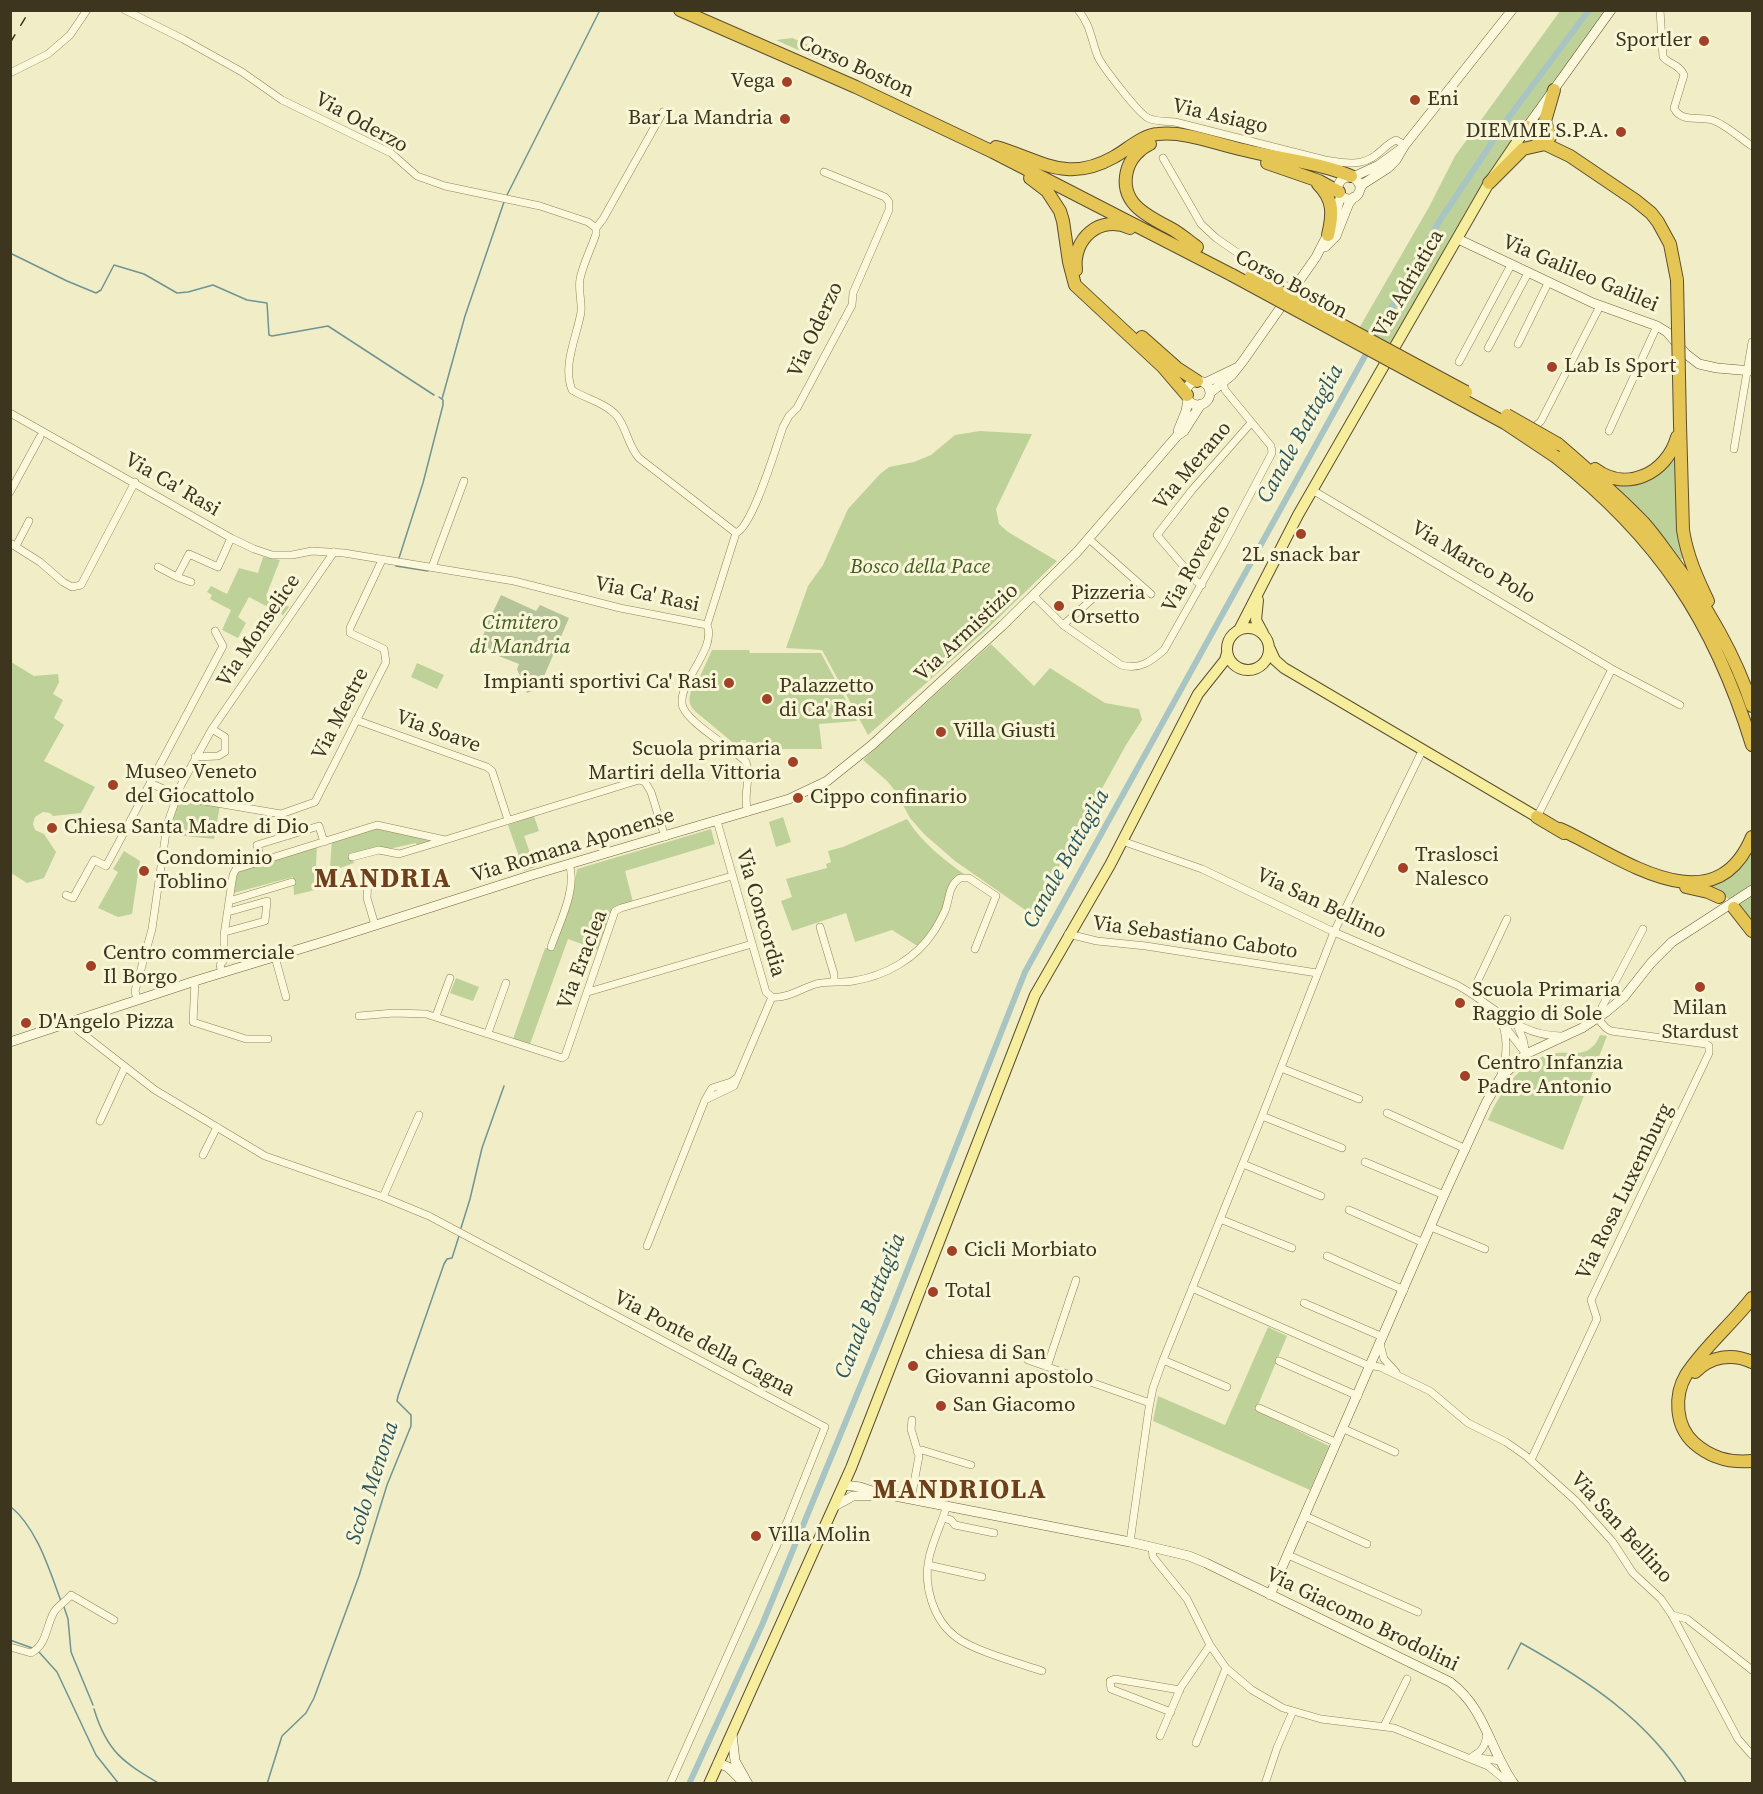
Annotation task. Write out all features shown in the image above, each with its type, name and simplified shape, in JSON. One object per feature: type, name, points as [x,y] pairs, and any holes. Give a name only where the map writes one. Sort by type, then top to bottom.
[{"type":"highway","name":"Corso Boston","points":[[680,10],[994,149],[1197,247],[1234,271],[1587,469],[1644,523],[1680,570],[1711,616],[1741,673],[1752,706]]},
{"type":"highway","name":"Corso Boston","points":[[697,10],[862,82],[1171,243],[1234,271]]},
{"type":"highway","points":[[1548,141],[1545,121],[1554,90]]},
{"type":"highway","points":[[1527,127],[1651,213],[1670,244],[1677,280],[1681,513],[1685,545],[1693,571],[1730,645],[1741,673]]},
{"type":"highway","points":[[994,149],[1023,155],[1049,167],[1075,170],[1104,163],[1151,135],[1173,134],[1338,171],[1352,177]]},
{"type":"highway","points":[[1197,247],[1144,214],[1129,197],[1126,179],[1128,168],[1137,153],[1146,146],[1162,141],[1179,143],[1280,166],[1310,177],[1340,194]]},
{"type":"highway","points":[[1489,183],[1523,148],[1548,141]]},
{"type":"highway","points":[[994,149],[1009,166],[1041,185],[1053,198],[1063,221],[1075,285],[1163,367],[1187,397]]},
{"type":"highway","points":[[1310,177],[1326,192],[1331,202],[1332,219],[1328,235]]},
{"type":"highway","points":[[1171,243],[1164,244],[1125,225],[1103,225],[1093,230],[1081,242],[1077,252],[1076,269],[1084,285],[1177,368],[1201,382]]},
{"type":"highway","points":[[1557,451],[1576,454],[1600,473],[1611,478],[1630,480],[1649,474],[1666,462],[1673,450],[1680,424]]},
{"type":"highway","name":"Corso Boston","points":[[1557,451],[1637,531],[1671,573],[1697,612],[1731,682],[1752,745]]},
{"type":"highway","points":[[1537,816],[1626,865],[1655,876],[1689,883],[1713,878],[1732,868],[1746,852],[1752,837]]},
{"type":"highway","points":[[1560,829],[1578,842],[1631,871],[1655,880],[1708,892],[1719,897]]},
{"type":"highway","points":[[1734,908],[1752,931]]},
{"type":"highway","points":[[1748,1459],[1719,1459],[1705,1453],[1689,1438],[1683,1428],[1679,1417],[1678,1402],[1686,1376],[1752,1298]]},
{"type":"highway","points":[[1748,1459],[1721,1455],[1697,1442],[1688,1427],[1682,1406],[1685,1388],[1692,1376],[1703,1365],[1722,1357],[1736,1357],[1752,1362]]},
{"type":"main road","name":"Via Adriatica","points":[[1239,630],[1298,515],[1314,491],[1489,183],[1527,127]]},
{"type":"main road","name":"Via Adriatica","points":[[1260,589],[1256,620],[1265,635]]},
{"type":"main road","points":[[709,1784],[851,1468],[1024,1020],[1068,934],[1122,841],[1198,694],[1225,660],[1229,639],[1239,630],[1253,628],[1265,635],[1275,660],[1284,669],[1537,816]]},
{"type":"main road","points":[[1262,666],[1270,649]]},
{"type":"main road","points":[[1227,653],[1237,667],[1249,670],[1262,666],[1284,669]]},
{"type":"main road","points":[[1192,708],[1219,677],[1237,667]]},
{"type":"street","points":[[10,73],[48,54],[70,34],[87,10]]},
{"type":"street","name":"Via Oderzo","points":[[125,10],[242,72],[282,100],[391,153],[417,176],[445,186],[540,206],[588,222],[596,228]]},
{"type":"street","name":"Via Asiago","points":[[1078,10],[1089,26],[1103,64],[1141,113],[1153,120],[1175,122],[1345,163],[1371,159],[1396,140],[1405,145]]},
{"type":"street","points":[[1316,257],[1336,236],[1349,203],[1363,184],[1396,160],[1405,145],[1512,10]]},
{"type":"street","name":"Via Adriatica","points":[[1527,127],[1611,10]]},
{"type":"street","points":[[1660,10],[1663,57],[1676,65],[1684,75],[1674,108],[1677,113],[1685,117],[1713,120],[1752,146]]},
{"type":"street","points":[[663,112],[596,228],[596,234],[580,278],[581,308],[568,373],[572,390],[608,408],[617,416],[631,449],[639,458],[736,533]]},
{"type":"street","points":[[1187,397],[1194,404],[1201,404],[1207,400],[1210,393],[1223,384],[1264,334],[1316,257],[1328,235],[1337,214],[1340,181],[1345,177],[1352,177],[1380,165],[1405,145]]},
{"type":"street","points":[[1162,158],[1201,224],[1216,238],[1293,291]]},
{"type":"street","name":"Via Oderzo","points":[[707,625],[736,533],[746,526],[754,508],[783,427],[797,408],[852,305],[852,293],[890,210],[889,202],[885,197],[824,172]]},
{"type":"street","points":[[1340,194],[1347,199],[1357,193],[1359,183],[1352,177]]},
{"type":"street","name":"Via Galileo Galilei","points":[[1458,238],[1511,266],[1600,306],[1657,326],[1667,332],[1686,354],[1699,364],[1750,371]]},
{"type":"street","points":[[1459,362],[1511,266]]},
{"type":"street","points":[[1488,348],[1528,273]]},
{"type":"street","points":[[1518,344],[1548,283]]},
{"type":"street","points":[[1529,432],[1541,421],[1600,306]]},
{"type":"street","points":[[1610,431],[1657,326]]},
{"type":"street","points":[[1734,449],[1750,371],[1752,342]]},
{"type":"street","points":[[1177,436],[1186,411],[1188,387],[1238,367]]},
{"type":"street","points":[[1201,382],[1210,393]]},
{"type":"street","name":"Via Rovereto","points":[[1034,596],[1062,625],[1121,665],[1131,668],[1150,663],[1164,650],[1202,585],[1272,453],[1271,446],[1225,390],[1223,384]]},
{"type":"street","name":"Via Armistizio","points":[[748,812],[802,794],[827,781],[910,710],[1034,596],[1089,539],[1177,436],[1184,431],[1201,404]]},
{"type":"street","name":"Via Ca' Rasi","points":[[10,413],[231,538],[272,555],[292,555],[312,551],[334,552],[432,567],[514,581],[620,608],[707,625],[708,641],[681,704],[694,720],[746,762],[748,770],[745,804],[748,812]]},
{"type":"street","name":"Via Merano","points":[[1202,585],[1157,535],[1192,490],[1251,423]]},
{"type":"street","points":[[10,492],[40,437]]},
{"type":"street","points":[[432,567],[464,481]]},
{"type":"street","points":[[29,521],[14,544],[63,582],[72,587],[81,585],[135,482]]},
{"type":"street","name":"Via Marco Polo","points":[[1314,491],[1612,669],[1680,705]]},
{"type":"street","points":[[177,577],[189,554],[218,567],[231,538]]},
{"type":"street","points":[[1089,539],[1151,594]]},
{"type":"street","name":"Via Monselice","points":[[137,1000],[135,991],[152,929],[167,825],[177,796],[195,757],[212,729],[334,552]]},
{"type":"street","name":"Via Mestre","points":[[150,783],[177,796],[280,814],[315,802],[386,662],[384,649],[350,633],[350,628],[382,560]]},
{"type":"street","points":[[158,567],[191,582]]},
{"type":"street","points":[[1062,625],[1099,593],[1105,591]]},
{"type":"street","points":[[66,895],[73,898],[94,860],[106,866],[224,646],[215,631]]},
{"type":"street","points":[[1537,816],[1612,669]]},
{"type":"street","name":"Via Soave","points":[[356,720],[487,767],[492,771],[508,820]]},
{"type":"street","points":[[195,757],[218,756],[225,752],[225,737],[212,729]]},
{"type":"street","points":[[1130,1542],[1150,1403],[1163,1360],[1334,932],[1423,749]]},
{"type":"street","points":[[352,857],[379,850],[399,854],[639,780],[645,782],[651,792],[665,837]]},
{"type":"street","name":"Via Romana Aponense","points":[[10,1042],[195,981],[569,864],[748,812]]},
{"type":"street","points":[[280,814],[287,836]]},
{"type":"street","name":"Via Concordia","points":[[646,1246],[705,1100],[712,1088],[731,1082],[738,1077],[772,997],[766,993],[717,821]]},
{"type":"street","points":[[226,972],[228,963],[224,960],[225,932],[233,875],[237,869],[377,825],[445,840]]},
{"type":"street","points":[[262,862],[257,845],[319,826],[324,842]]},
{"type":"street","name":"Via San Bellino","points":[[1122,841],[1202,869],[1334,932],[1472,993],[1517,1025],[1541,1034],[1566,1036]]},
{"type":"street","points":[[551,947],[570,892],[572,877],[569,864]]},
{"type":"street","points":[[368,876],[367,898],[375,925]]},
{"type":"street","name":"Via Eraclea","points":[[358,1016],[394,1013],[436,1016],[562,1058],[565,1056],[615,911],[732,876]]},
{"type":"street","points":[[772,997],[782,998],[801,988],[820,983],[853,981],[883,973],[906,961],[934,931],[945,909],[951,887],[960,878],[969,878],[996,896],[975,949]]},
{"type":"street","points":[[229,901],[292,882]]},
{"type":"street","points":[[225,932],[265,921],[268,889]]},
{"type":"street","points":[[1566,1036],[1599,1017],[1624,997],[1651,963],[1672,942],[1752,890]]},
{"type":"street","points":[[228,912],[267,901]]},
{"type":"street","points":[[1472,993],[1507,919]]},
{"type":"street","points":[[820,927],[834,974],[834,982]]},
{"type":"street","points":[[1599,1017],[1611,988],[1642,929]]},
{"type":"street","name":"Via Sebastiano Caboto","points":[[1068,934],[1097,941],[1146,946],[1317,973]]},
{"type":"street","points":[[588,992],[752,944]]},
{"type":"street","points":[[275,957],[286,997]]},
{"type":"street","points":[[436,1016],[450,978]]},
{"type":"street","points":[[195,981],[193,1022],[246,1039],[268,1039]]},
{"type":"street","points":[[488,1033],[506,983]]},
{"type":"street","points":[[1611,988],[1624,997]]},
{"type":"street","name":"Via San Bellino","points":[[1398,1374],[1376,1365],[1382,1340],[1444,1195],[1501,1077],[1507,1047],[1504,1026],[1499,1014]]},
{"type":"street","name":"Via Rosa Luxemburg","points":[[1531,1460],[1598,1319],[1592,1300],[1709,1053],[1709,1046],[1706,1044],[1611,1031],[1606,1028],[1599,1017]]},
{"type":"street","name":"Via Ponte della Cagna","points":[[74,1022],[77,1029],[155,1090],[275,1160],[383,1197],[459,1231],[825,1427],[787,1522],[670,1784]]},
{"type":"street","points":[[1517,1025],[1526,1054]]},
{"type":"street","name":"Via San Bellino","points":[[1504,1026],[1526,1054]]},
{"type":"street","name":"Via San Bellino","points":[[1501,1077],[1526,1054],[1566,1036]]},
{"type":"street","points":[[100,1121],[125,1067]]},
{"type":"street","points":[[1281,1068],[1359,1100]]},
{"type":"street","points":[[1387,1113],[1466,1149]]},
{"type":"street","points":[[383,1197],[419,1115]]},
{"type":"street","points":[[1262,1116],[1342,1148]]},
{"type":"street","points":[[203,1155],[217,1127]]},
{"type":"street","points":[[1365,1162],[1444,1195]]},
{"type":"street","points":[[1243,1164],[1321,1196]]},
{"type":"street","points":[[1349,1210],[1424,1243]]},
{"type":"street","points":[[1220,1219],[1292,1248]]},
{"type":"street","points":[[1431,1227],[1485,1249]]},
{"type":"street","points":[[1327,1256],[1404,1290]]},
{"type":"street","points":[[1047,1366],[1077,1280]]},
{"type":"street","points":[[1192,1288],[1367,1365],[1377,1360]]},
{"type":"street","points":[[1304,1303],[1382,1340]]},
{"type":"street","points":[[1028,1360],[1150,1403]]},
{"type":"street","points":[[1163,1360],[1227,1387]]},
{"type":"street","points":[[1270,1595],[1358,1396],[1377,1360]]},
{"type":"street","name":"Via San Bellino","points":[[1377,1360],[1430,1391],[1468,1423],[1506,1442],[1531,1460],[1576,1501],[1612,1541],[1634,1573],[1661,1599],[1672,1615],[1687,1619],[1752,1670]]},
{"type":"street","points":[[1279,1361],[1358,1396]]},
{"type":"street","points":[[1259,1408],[1337,1443]]},
{"type":"street","points":[[911,1498],[918,1460],[911,1429],[912,1420]]},
{"type":"street","points":[[1344,1429],[1395,1452]]},
{"type":"street","points":[[917,1451],[922,1450],[971,1465]]},
{"type":"street","points":[[851,1468],[860,1491]]},
{"type":"street","points":[[843,1486],[860,1491]]},
{"type":"street","points":[[835,1506],[860,1491]]},
{"type":"street","name":"Via Giacomo Brodolini","points":[[860,1491],[911,1498],[1130,1542],[1172,1551],[1206,1563],[1450,1682],[1471,1701],[1512,1784]]},
{"type":"street","points":[[947,1505],[928,1565],[928,1582],[935,1608],[943,1623],[955,1636],[967,1644],[1042,1671]]},
{"type":"street","points":[[1305,1516],[1367,1544]]},
{"type":"street","points":[[943,1518],[955,1525],[994,1533]]},
{"type":"street","points":[[1152,1547],[1153,1557],[1187,1599],[1210,1645],[1226,1668],[1252,1690],[1283,1708],[1321,1719],[1395,1728],[1468,1756],[1488,1766],[1512,1784]]},
{"type":"street","points":[[1288,1555],[1418,1612]]},
{"type":"street","points":[[928,1565],[982,1577]]},
{"type":"street","points":[[10,1647],[34,1652],[40,1646],[55,1611],[71,1595],[114,1620]]},
{"type":"street","points":[[1672,1615],[1738,1739],[1752,1755]]},
{"type":"street","points":[[1160,1736],[1180,1690],[1210,1645]]},
{"type":"street","points":[[1196,1743],[1226,1668]]},
{"type":"street","points":[[1171,1712],[1111,1689],[1110,1681],[1114,1679],[1180,1690]]},
{"type":"street","points":[[1384,1726],[1407,1679]]},
{"type":"street","points":[[1265,1784],[1293,1711]]},
{"type":"street","points":[[732,1732],[735,1761],[747,1784]]},
{"type":"street","points":[[1468,1756],[1480,1753],[1488,1732]]},
{"type":"street","points":[[1468,1756],[1500,1761]]},
{"type":"street","points":[[720,1758],[735,1761]]},
{"type":"street","points":[[720,1758],[747,1784]]},
{"type":"street","points":[[1488,1766],[1494,1767],[1500,1761]]},
{"type":"green space","points":[[1560,11],[1606,11],[1503,152],[1477,192],[1389,346],[1358,330],[1429,207],[1455,156]]},
{"type":"green space","points":[[792,38],[805,43],[828,61],[827,63],[776,40]]},
{"type":"green space","points":[[1680,426],[1686,558],[1680,559],[1647,519],[1609,479],[1650,477]]},
{"type":"green space","name":"Bosco della Pace","points":[[980,431],[1032,434],[996,509],[999,524],[1008,532],[1057,561],[987,629],[868,735],[822,650],[786,648],[808,586],[823,565],[848,509],[880,474],[889,467],[914,462],[931,455],[955,435]]},
{"type":"green space","points":[[263,557],[280,560],[266,596],[289,607],[283,615],[249,597],[238,617],[246,623],[238,638],[222,630],[231,610],[210,599],[212,595],[207,592],[211,586],[227,594],[239,568],[258,573]]},
{"type":"green space","name":"Cimitero di Mandria","points":[[501,595],[536,611],[540,605],[569,618],[539,688],[527,693],[517,669],[519,664],[478,648],[487,626],[485,625]]},
{"type":"green space","points":[[991,644],[1034,686],[1050,668],[1105,703],[1139,709],[1142,720],[1031,914],[955,861],[924,834],[910,818],[896,792],[887,781],[863,760]]},
{"type":"green space","name":"Palazzetto di Ca' Rasi","points":[[712,650],[749,650],[750,653],[821,653],[857,721],[819,724],[822,749],[747,749],[746,740],[741,740],[740,745],[737,746],[696,712],[690,703],[691,691],[696,690]]},
{"type":"green space","points":[[11,662],[34,676],[58,674],[59,682],[53,694],[63,700],[54,718],[64,725],[44,761],[95,787],[81,813],[53,816],[43,812],[35,817],[33,824],[35,830],[44,834],[56,852],[44,878],[27,883],[11,873]]},
{"type":"green space","points":[[417,663],[444,675],[437,689],[411,677]]},
{"type":"green space","points":[[177,796],[220,805],[214,839],[166,834]]},
{"type":"green space","points":[[534,816],[539,831],[524,836],[535,867],[524,871],[508,825]]},
{"type":"green space","points":[[783,817],[791,842],[776,847],[769,822]]},
{"type":"green space","points":[[907,819],[919,836],[967,876],[959,877],[934,928],[919,947],[892,930],[855,942],[846,913],[792,931],[781,901],[792,897],[786,879],[827,868],[826,864],[831,862],[828,851],[843,847]]},
{"type":"green space","points":[[377,825],[445,840],[418,849],[416,843],[352,857],[354,863],[340,868],[330,868],[332,839]]},
{"type":"green space","points":[[711,829],[715,844],[625,871],[633,902],[619,906],[599,950],[568,939],[530,1044],[513,1039],[545,948],[554,950],[573,893],[577,869]]},
{"type":"green space","points":[[1752,838],[1752,926],[1734,904],[1709,890],[1705,883],[1717,879]]},
{"type":"green space","points":[[317,844],[315,890],[294,895],[293,877],[230,894],[236,869]]},
{"type":"green space","points":[[124,851],[140,861],[132,914],[118,917],[98,908],[118,872],[113,869]]},
{"type":"green space","points":[[456,978],[479,987],[473,1001],[450,993]]},
{"type":"green space","points":[[1600,1035],[1607,1036],[1563,1150],[1488,1120],[1504,1090],[1527,1065],[1555,1053],[1584,1052],[1595,1044]]},
{"type":"green space","points":[[1268,1327],[1287,1336],[1256,1410],[1329,1446],[1310,1490],[1153,1421],[1158,1396],[1225,1425]]},
{"type":"waterway","points":[[506,197],[600,10]]},
{"type":"waterway","name":"Canale Battaglia","points":[[689,1784],[762,1625],[890,1314],[1025,972],[1440,220],[1509,117],[1589,10]]},
{"type":"waterway","points":[[442,399],[465,316],[504,202]]},
{"type":"waterway","points":[[10,253],[96,293],[101,290],[114,265],[144,274],[177,293],[213,285],[247,300],[267,303],[269,335],[328,326],[434,395]]},
{"type":"waterway","points":[[399,558],[423,483],[443,405],[443,400],[439,397]]},
{"type":"waterway","points":[[396,566],[428,571]]},
{"type":"waterway","name":"Scolo Menona","points":[[461,1228],[482,1148],[504,1086]]},
{"type":"waterway","name":"Scolo Menona","points":[[267,1784],[282,1736],[306,1713],[314,1698],[359,1576],[387,1485],[411,1426],[411,1415],[397,1401],[398,1396],[444,1264],[447,1259],[452,1258],[459,1236]]},
{"type":"waterway","points":[[10,1506],[35,1537],[61,1601]]},
{"type":"waterway","points":[[64,1607],[68,1619],[71,1652],[93,1705]]},
{"type":"waterway","points":[[10,1640],[32,1648]]},
{"type":"waterway","points":[[1508,1669],[1521,1643],[1568,1671],[1634,1720],[1654,1740],[1687,1784]]},
{"type":"waterway","points":[[39,1652],[57,1672],[96,1755],[119,1784]]},
{"type":"waterway","points":[[94,1709],[105,1736],[118,1754],[126,1762],[160,1784]]},
{"type":"railway","points":[[10,43],[30,10]]},
{"type":"place","name":"Sportler","points":[[1704,41]]},
{"type":"place","name":"Vega","points":[[787,82]]},
{"type":"place","name":"Eni","points":[[1415,100]]},
{"type":"place","name":"Bar La Mandria","points":[[785,119]]},
{"type":"place","name":"DIEMME S.P.A.","points":[[1621,132]]},
{"type":"place","name":"Lab Is Sport","points":[[1552,367]]},
{"type":"place","name":"2L snack bar","points":[[1301,534]]},
{"type":"place","name":"Pizzeria Orsetto","points":[[1059,606]]},
{"type":"place","name":"Impianti sportivi Ca' Rasi","points":[[729,683]]},
{"type":"place","name":"Palazzetto di Ca' Rasi","points":[[767,699]]},
{"type":"place","name":"Villa Giusti","points":[[941,732]]},
{"type":"place","name":"Scuola primaria Martiri della Vittoria","points":[[793,762]]},
{"type":"place","name":"Museo Veneto del Giocattolo","points":[[113,785]]},
{"type":"place","name":"Cippo confinario","points":[[798,798]]},
{"type":"place","name":"Chiesa Santa Madre di Dio","points":[[52,828]]},
{"type":"place","name":"Traslosci Nalesco","points":[[1403,868]]},
{"type":"place","name":"Condominio Toblino","points":[[144,871]]},
{"type":"place","name":"Centro commerciale Il Borgo","points":[[91,966]]},
{"type":"place","name":"Milan Stardust","points":[[1700,987]]},
{"type":"place","name":"Scuola Primaria Raggio di Sole","points":[[1460,1003]]},
{"type":"place","name":"D'Angelo Pizza","points":[[26,1023]]},
{"type":"place","name":"Centro Infanzia Padre Antonio","points":[[1465,1076]]},
{"type":"place","name":"Cicli Morbiato","points":[[952,1251]]},
{"type":"place","name":"Total","points":[[933,1292]]},
{"type":"place","name":"chiesa di San Giovanni apostolo","points":[[913,1366]]},
{"type":"place","name":"San Giacomo","points":[[941,1406]]},
{"type":"place","name":"Villa Molin","points":[[756,1536]]},
{"type":"district","name":"MANDRIA","points":[[383,880]]},
{"type":"district","name":"MANDRIOLA","points":[[960,1491]]}]
